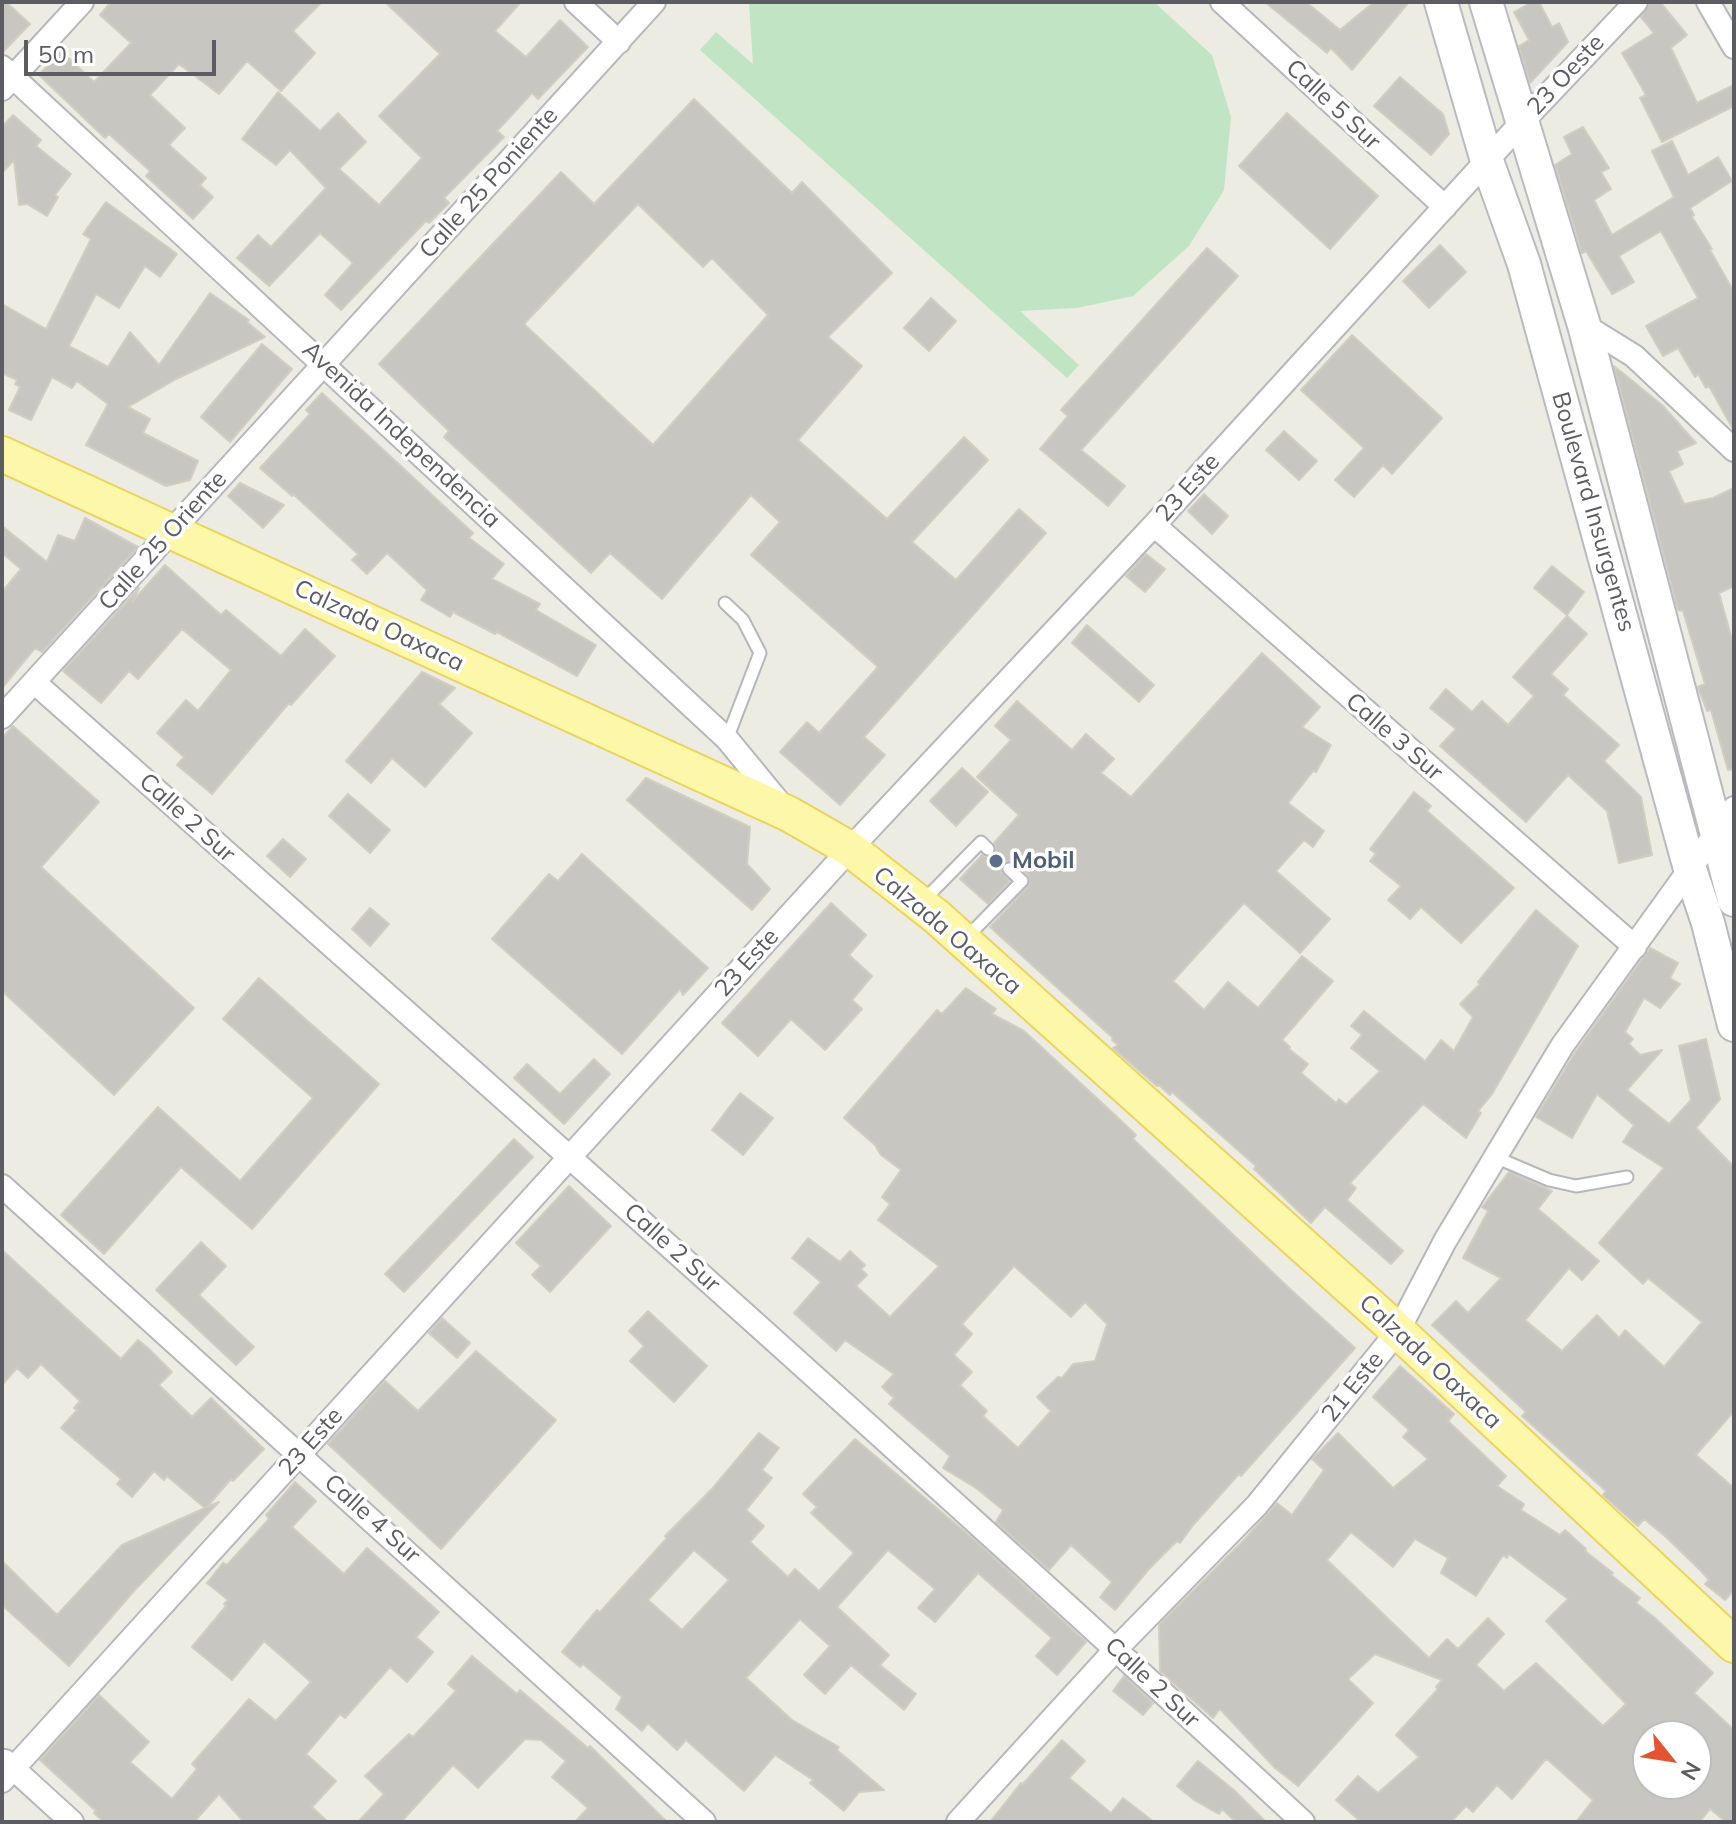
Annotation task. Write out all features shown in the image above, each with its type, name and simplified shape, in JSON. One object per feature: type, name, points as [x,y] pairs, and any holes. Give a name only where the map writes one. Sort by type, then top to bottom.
[{"type":"main road","name":"Boulevard Insurgentes","points":[[1441,2],[1493,156],[1701,852],[1734,900]]},
{"type":"main road","name":"Boulevard Insurgentes","points":[[1486,2],[1584,325],[1701,852],[1708,923],[1734,1025]]},
{"type":"main road","name":"Calzada Oaxaca","points":[[2,454],[789,814],[850,849],[920,904],[1398,1331],[1734,1645]]},
{"type":"street","points":[[6,78],[82,2]]},
{"type":"street","points":[[576,2],[619,42]]},
{"type":"street","name":"Calle 25 Poniente","points":[[324,364],[654,2]]},
{"type":"street","name":"Calle 5 Sur","points":[[1222,2],[1445,207]]},
{"type":"street","name":"23 Oeste","points":[[1493,156],[1636,2]]},
{"type":"street","points":[[1708,2],[1734,47]]},
{"type":"street","name":"Avenida Independencia","points":[[6,78],[324,364],[727,739],[789,814]]},
{"type":"street","name":"23 Este","points":[[6,1769],[300,1454],[850,849],[1154,525],[1493,156]]},
{"type":"street","points":[[1584,325],[1634,356],[1734,450]]},
{"type":"street","name":"Calle 25 Oriente","points":[[2,717],[324,364]]},
{"type":"street","name":"Calle 3 Sur","points":[[1154,525],[1635,947]]},
{"type":"street","name":"Calle 2 Sur","points":[[34,682],[571,1157],[1303,1822]]},
{"type":"street","name":"21 Este","points":[[958,1822],[1116,1649],[1257,1505],[1398,1331],[1445,1241],[1562,1046],[1734,808]]},
{"type":"street","name":"Calle 4 Sur","points":[[2,1186],[704,1822]]},
{"type":"street","points":[[6,1769],[72,1822]]},
{"type":"lane","points":[[725,603],[743,620],[760,653],[727,739]]},
{"type":"lane","points":[[920,904],[981,842],[988,849]]},
{"type":"lane","points":[[962,941],[1022,881],[1009,869]]},
{"type":"lane","points":[[1495,1157],[1549,1180],[1576,1186],[1627,1177]]},
{"type":"green space","points":[[749,2],[1154,2],[1212,55],[1231,117],[1224,190],[1189,246],[1133,296],[1077,308],[1020,311],[1079,365],[1067,378],[700,50],[716,32],[753,64]]},
{"type":"building","points":[[2,2],[6,2],[30,24],[2,53]]},
{"type":"building","points":[[111,2],[322,2],[293,31],[315,53],[281,91],[247,61],[219,94],[179,64],[150,95],[185,128],[169,145],[206,178],[200,185],[213,197],[193,219],[146,176],[150,171],[109,134],[105,138],[39,75],[61,51],[94,82],[131,43],[100,15]]},
{"type":"building","points":[[385,2],[521,2],[495,31],[526,57],[560,20],[588,47],[538,99],[532,93],[497,131],[504,137],[444,198],[449,203],[429,223],[426,221],[341,310],[325,295],[353,263],[320,233],[269,286],[237,258],[258,235],[271,247],[326,188],[290,150],[276,165],[242,139],[278,92],[320,131],[338,113],[366,142],[339,169],[379,205],[422,158],[379,116],[440,54]]},
{"type":"building","points":[[1265,2],[1306,2],[1340,30],[1374,2],[1409,2],[1352,70],[1331,48],[1327,53]]},
{"type":"building","points":[[1532,2],[1539,2],[1552,27],[1559,23],[1568,42],[1530,83],[1519,46],[1529,40],[1514,12]]},
{"type":"building","points":[[1650,2],[1660,2],[1687,35],[1671,48],[1697,103],[1734,85],[1734,106],[1662,142],[1640,98],[1646,95],[1622,53],[1654,33],[1641,17]]},
{"type":"building","points":[[1400,77],[1443,114],[1449,134],[1431,155],[1374,106]]},
{"type":"building","points":[[694,99],[792,193],[802,182],[892,273],[828,337],[862,366],[798,440],[887,519],[964,437],[988,460],[912,542],[956,580],[1019,509],[1046,533],[864,737],[885,755],[840,805],[780,752],[807,722],[819,733],[878,667],[751,555],[780,522],[751,495],[662,599],[610,553],[591,573],[444,437],[449,431],[379,364],[561,172],[594,204]],"holes":[[[638,204],[703,267],[712,258],[768,315],[653,445],[524,324]]]},
{"type":"building","points":[[1287,113],[1378,196],[1330,249],[1239,166]]},
{"type":"building","points":[[13,115],[41,140],[36,146],[71,174],[55,195],[58,197],[47,216],[27,204],[19,205],[14,160],[2,173],[2,127]]},
{"type":"building","points":[[1583,127],[1609,168],[1601,172],[1611,189],[1594,200],[1612,235],[1674,197],[1652,151],[1672,141],[1688,175],[1718,157],[1732,181],[1690,208],[1692,217],[1734,292],[1734,431],[1709,386],[1706,388],[1698,374],[1695,377],[1678,348],[1663,356],[1646,326],[1698,298],[1661,231],[1619,256],[1634,282],[1612,294],[1586,251],[1582,253],[1555,165],[1572,154],[1564,137]]},
{"type":"building","points":[[106,202],[177,254],[160,277],[145,266],[119,308],[96,294],[69,346],[108,367],[130,332],[159,365],[210,293],[249,320],[247,322],[265,337],[176,379],[128,407],[150,419],[143,433],[198,461],[190,480],[166,486],[86,445],[108,404],[77,381],[72,388],[52,377],[31,420],[9,410],[20,387],[15,384],[17,380],[2,373],[2,304],[46,329],[91,239],[83,234]]},
{"type":"building","points":[[1440,245],[1466,272],[1429,308],[1403,281]]},
{"type":"building","points":[[1207,248],[1238,276],[1081,450],[1125,486],[1108,506],[1040,449],[1068,416],[1061,410]]},
{"type":"building","points":[[931,298],[956,321],[929,351],[904,328]]},
{"type":"building","points":[[1352,335],[1442,418],[1392,474],[1383,465],[1354,497],[1335,480],[1364,448],[1301,390]]},
{"type":"building","points":[[262,344],[292,369],[230,442],[201,417]]},
{"type":"building","points":[[1614,366],[1662,405],[1696,443],[1677,451],[1683,464],[1669,471],[1684,504],[1713,498],[1734,488],[1734,586],[1719,593],[1734,647],[1734,769],[1728,770],[1711,710],[1707,711],[1698,687],[1705,684],[1683,611],[1678,610]]},
{"type":"building","points":[[322,393],[473,533],[469,538],[504,564],[492,579],[540,604],[536,610],[596,645],[577,676],[497,632],[495,634],[453,612],[450,617],[421,600],[427,590],[387,553],[367,574],[352,560],[358,554],[260,468],[310,414],[306,410]]},
{"type":"building","points":[[1284,431],[1317,461],[1299,480],[1266,450]]},
{"type":"building","points":[[240,483],[284,505],[263,528],[228,496]]},
{"type":"building","points":[[1204,494],[1228,516],[1212,534],[1188,511]]},
{"type":"building","points":[[85,518],[138,547],[42,652],[35,648],[2,688],[2,592],[21,569],[2,553],[2,526],[47,562],[58,535],[75,541]]},
{"type":"building","points":[[1146,554],[1165,569],[1145,592],[1126,576]]},
{"type":"building","points":[[165,565],[221,615],[226,610],[281,656],[305,629],[335,656],[291,705],[289,703],[212,794],[177,765],[184,757],[157,733],[186,700],[198,711],[231,670],[182,629],[138,679],[129,671],[101,703],[63,671],[139,588],[132,602]]},
{"type":"building","points":[[1552,566],[1584,592],[1567,615],[1534,588]]},
{"type":"building","points":[[1567,616],[1587,634],[1551,674],[1568,689],[1563,695],[1619,745],[1604,761],[1641,797],[1652,855],[1619,863],[1607,811],[1568,775],[1526,822],[1440,746],[1456,729],[1430,708],[1446,689],[1472,712],[1482,701],[1508,725],[1534,696],[1513,677]]},
{"type":"building","points":[[1087,625],[1154,685],[1139,702],[1072,643]]},
{"type":"building","points":[[1262,653],[1320,707],[1302,727],[1331,745],[1316,772],[1313,771],[1288,803],[1324,831],[1313,847],[1304,840],[1276,871],[1330,919],[1300,953],[1244,903],[1173,981],[1204,1010],[1228,982],[1258,1008],[1302,956],[1333,981],[1282,1040],[1308,1064],[1301,1073],[1336,1103],[1339,1099],[1346,1105],[1380,1071],[1351,1048],[1362,1035],[1351,1026],[1364,1011],[1425,1061],[1441,1040],[1454,1051],[1473,1017],[1460,1004],[1480,984],[1478,982],[1536,910],[1578,946],[1492,1094],[1478,1111],[1481,1113],[1466,1138],[1423,1104],[1350,1183],[1356,1188],[1347,1200],[1403,1251],[1391,1264],[1325,1207],[1311,1223],[1254,1169],[1256,1166],[1172,1092],[1170,1095],[1157,1086],[1113,1048],[1118,1045],[1113,1038],[990,927],[1030,884],[1028,875],[1015,863],[1007,861],[1002,864],[1001,872],[1010,881],[988,904],[960,879],[982,855],[989,857],[994,854],[994,843],[1019,815],[977,777],[1011,740],[995,726],[1017,701],[1072,750],[1086,734],[1114,759],[1101,773],[1131,797]]},
{"type":"building","points":[[422,672],[455,688],[439,704],[472,733],[425,787],[392,758],[371,783],[346,761]]},
{"type":"building","points":[[13,726],[99,802],[41,867],[194,1008],[114,1095],[2,991],[2,738]]},
{"type":"building","points":[[962,768],[988,792],[956,826],[930,801]]},
{"type":"building","points":[[646,778],[750,827],[747,864],[770,889],[752,910],[627,800]]},
{"type":"building","points":[[1414,792],[1431,806],[1427,811],[1514,888],[1461,943],[1421,907],[1410,919],[1388,900],[1401,886],[1370,861],[1376,854],[1370,849]]},
{"type":"building","points":[[348,794],[390,830],[370,853],[329,816]]},
{"type":"building","points":[[283,839],[306,859],[290,877],[267,856]]},
{"type":"building","points":[[582,854],[708,968],[683,995],[680,989],[622,1054],[492,939],[549,874],[558,881]]},
{"type":"building","points":[[831,903],[866,935],[849,955],[872,976],[852,1000],[862,1009],[825,1050],[791,1019],[758,1056],[722,1023]]},
{"type":"building","points":[[370,908],[389,924],[370,946],[352,929]]},
{"type":"building","points":[[1650,948],[1678,963],[1670,978],[1680,984],[1660,1008],[1644,998],[1625,1032],[1633,1039],[1629,1044],[1640,1055],[1662,1050],[1627,1090],[1669,1124],[1691,1100],[1679,1046],[1706,1039],[1720,1099],[1696,1128],[1734,1167],[1734,1411],[1696,1455],[1734,1488],[1734,1590],[1725,1600],[1705,1584],[1709,1580],[1666,1537],[1644,1519],[1638,1526],[1603,1495],[1606,1491],[1522,1416],[1526,1412],[1432,1325],[1456,1301],[1468,1313],[1501,1278],[1463,1258],[1488,1211],[1482,1207],[1509,1172],[1552,1191],[1538,1209],[1599,1261],[1582,1280],[1569,1268],[1525,1320],[1562,1351],[1597,1315],[1619,1338],[1625,1330],[1664,1367],[1702,1322],[1648,1278],[1643,1284],[1599,1243],[1664,1168],[1623,1142],[1634,1125],[1597,1094],[1572,1138],[1536,1117],[1574,1054]]},
{"type":"building","points":[[259,978],[379,1084],[252,1229],[181,1167],[104,1254],[61,1215],[158,1107],[240,1181],[313,1098],[223,1019]]},
{"type":"building","points":[[966,988],[996,1009],[992,1014],[1024,1031],[1136,1135],[1133,1139],[1355,1348],[1180,1543],[1177,1541],[1149,1569],[1115,1610],[1100,1597],[1112,1582],[1071,1545],[1049,1570],[996,1522],[1003,1510],[976,1488],[943,1468],[950,1456],[889,1404],[894,1398],[882,1387],[894,1374],[845,1340],[836,1351],[794,1313],[821,1282],[792,1258],[808,1238],[840,1262],[850,1251],[865,1265],[861,1269],[867,1275],[856,1286],[890,1317],[939,1266],[878,1220],[890,1204],[882,1197],[901,1170],[844,1118],[937,1010],[942,1014]],"holes":[[[1014,1266],[1071,1317],[1085,1302],[1107,1324],[1095,1361],[1073,1364],[1062,1378],[1058,1377],[1037,1397],[1051,1411],[1018,1448],[983,1416],[987,1411],[960,1385],[972,1372],[954,1355],[972,1334],[962,1324]]]},
{"type":"building","points":[[594,1059],[610,1074],[564,1124],[514,1078],[527,1064],[560,1094]]},
{"type":"building","points":[[740,1093],[773,1118],[743,1155],[712,1130]]},
{"type":"building","points":[[514,1139],[533,1157],[404,1292],[385,1274]]},
{"type":"building","points":[[569,1186],[611,1226],[550,1292],[532,1275],[541,1266],[516,1243]]},
{"type":"building","points":[[201,1242],[226,1266],[199,1295],[254,1347],[236,1365],[156,1290]]},
{"type":"building","points":[[2,1250],[121,1359],[138,1340],[149,1349],[172,1372],[159,1385],[192,1417],[211,1398],[264,1449],[233,1481],[231,1479],[207,1507],[219,1502],[134,1591],[69,1666],[2,1605],[2,1561],[57,1615],[122,1545],[205,1508],[167,1476],[164,1480],[154,1471],[132,1497],[117,1484],[121,1479],[61,1428],[77,1410],[74,1408],[80,1401],[41,1364],[28,1378],[17,1368],[2,1385]]},
{"type":"building","points":[[648,1311],[707,1366],[674,1402],[630,1361],[644,1346],[629,1331]]},
{"type":"building","points":[[442,1318],[470,1343],[457,1358],[429,1333]]},
{"type":"building","points":[[476,1351],[556,1420],[441,1549],[328,1444],[385,1381],[418,1411]]},
{"type":"building","points":[[1400,1366],[1454,1414],[1448,1421],[1506,1476],[1497,1486],[1524,1504],[1521,1510],[1560,1535],[1565,1530],[1613,1573],[1611,1575],[1640,1598],[1636,1603],[1713,1673],[1694,1693],[1734,1730],[1734,1822],[1726,1822],[1710,1809],[1699,1822],[1576,1822],[1593,1800],[1545,1760],[1512,1799],[1497,1785],[1473,1812],[1466,1806],[1451,1822],[1361,1822],[1336,1800],[1358,1776],[1378,1793],[1419,1757],[1396,1735],[1438,1689],[1436,1687],[1442,1680],[1375,1654],[1348,1679],[1373,1703],[1298,1786],[1275,1768],[1220,1709],[1213,1718],[1160,1671],[1159,1625],[1277,1503],[1292,1515],[1324,1470],[1312,1459],[1338,1433],[1393,1488],[1428,1459],[1403,1437],[1409,1430],[1373,1397]],"holes":[[[1351,1532],[1393,1567],[1415,1539],[1448,1558],[1441,1573],[1476,1596],[1503,1555],[1507,1558],[1509,1554],[1568,1599],[1546,1621],[1626,1704],[1603,1726],[1536,1663],[1504,1691],[1476,1665],[1504,1634],[1488,1618],[1458,1649],[1447,1639],[1429,1658],[1327,1560]]]},
{"type":"building","points":[[759,1433],[779,1448],[762,1470],[772,1478],[746,1510],[764,1526],[750,1542],[788,1577],[795,1569],[819,1591],[854,1553],[811,1513],[817,1507],[803,1494],[855,1439],[977,1542],[1086,1642],[1057,1675],[1036,1656],[1052,1638],[978,1573],[935,1622],[918,1608],[935,1589],[888,1550],[837,1607],[889,1655],[880,1665],[916,1694],[904,1710],[851,1665],[825,1694],[804,1675],[830,1646],[800,1619],[746,1678],[792,1720],[839,1747],[837,1750],[884,1790],[859,1792],[844,1811],[810,1783],[813,1780],[775,1755],[744,1791],[686,1740],[677,1750],[648,1723],[642,1731],[616,1709],[622,1697],[583,1664],[580,1667],[562,1652],[597,1610],[600,1612],[667,1538],[665,1536],[712,1489]],"holes":[[[694,1550],[729,1580],[682,1630],[648,1600]]]},
{"type":"building","points":[[295,1482],[316,1501],[292,1527],[344,1574],[367,1548],[439,1612],[416,1637],[433,1652],[407,1682],[390,1667],[345,1718],[340,1714],[306,1754],[336,1781],[312,1807],[328,1822],[244,1822],[219,1794],[194,1822],[104,1822],[40,1760],[99,1695],[149,1742],[130,1762],[172,1799],[197,1769],[192,1764],[249,1699],[276,1721],[311,1682],[264,1641],[232,1680],[192,1647],[228,1600],[207,1583],[223,1563],[227,1565],[269,1519],[266,1515]]},
{"type":"building","points":[[472,1656],[517,1694],[520,1690],[588,1748],[590,1746],[667,1822],[575,1822],[588,1808],[552,1777],[566,1761],[541,1740],[525,1739],[478,1788],[453,1765],[401,1822],[358,1822],[384,1794],[365,1776],[409,1734],[413,1737],[456,1691],[448,1684]]},
{"type":"building","points":[[1124,1676],[1153,1703],[1143,1715],[1113,1691]]},
{"type":"building","points":[[1062,1740],[1085,1761],[1069,1778],[1111,1813],[1123,1798],[1154,1822],[990,1822],[1021,1783]]},
{"type":"building","points":[[1198,1761],[1266,1822],[1236,1822],[1222,1809],[1219,1814],[1177,1786]]},
{"type":"place","name":"Mobil","points":[[996,861]]}]
